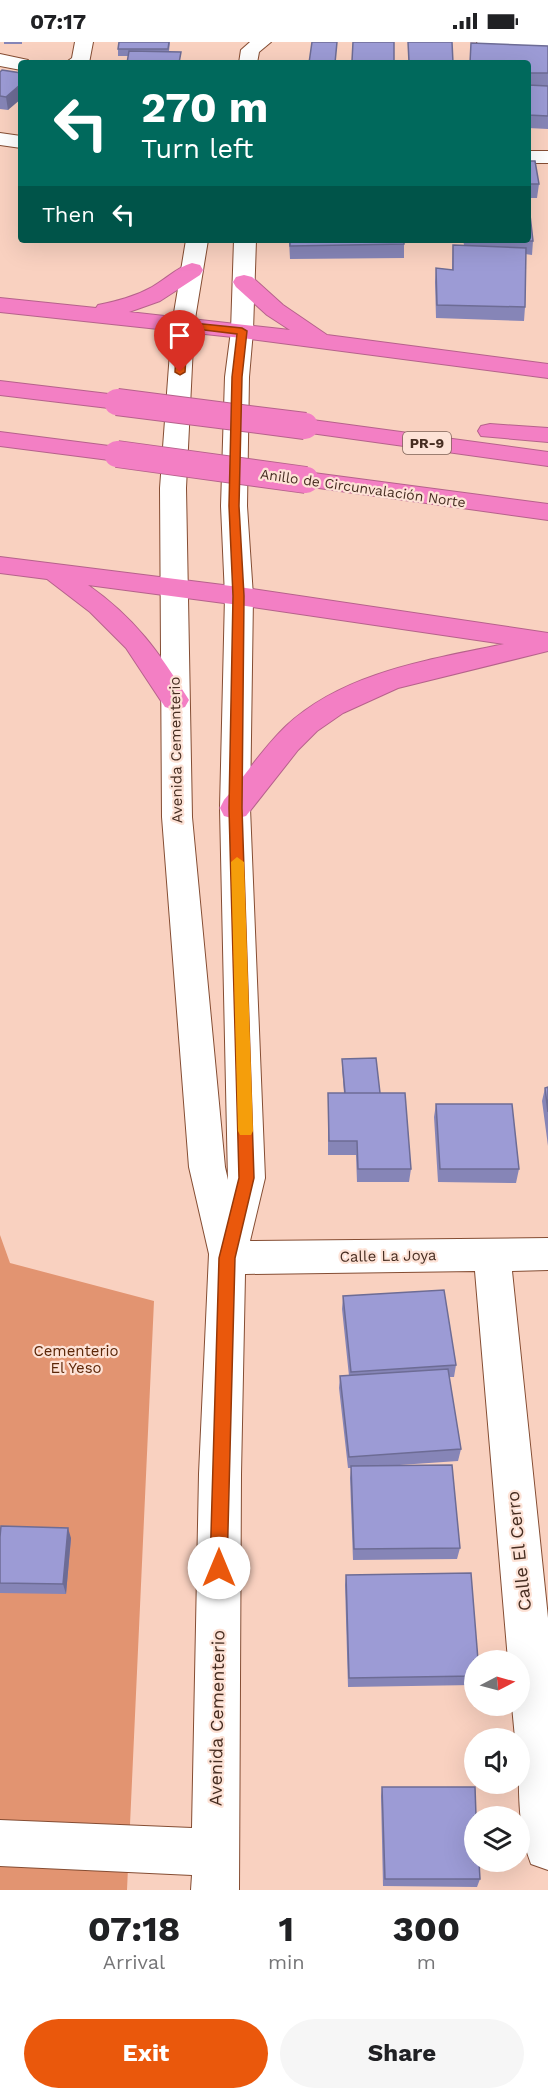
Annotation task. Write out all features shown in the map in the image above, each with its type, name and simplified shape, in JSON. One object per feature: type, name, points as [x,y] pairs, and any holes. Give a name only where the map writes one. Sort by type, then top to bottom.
[{"type":"highway","points":[[79,314],[140,303],[168,288],[192,270]]},
{"type":"highway","points":[[244,282],[291,322],[324,343]]},
{"type":"highway","points":[[0,304],[242,331],[548,371]]},
{"type":"highway","name":"PR-9","points":[[0,388],[548,459]]},
{"type":"highway","points":[[305,426],[357,418],[548,435]]},
{"type":"highway","name":"Anillo de Circunvalación Norte","points":[[0,439],[548,512]]},
{"type":"highway","points":[[0,565],[239,596],[548,642]]},
{"type":"highway","points":[[54,573],[109,613],[124,628],[137,643],[175,700]]},
{"type":"highway","points":[[235,808],[289,741],[306,725],[342,700],[366,689],[427,669],[495,656],[548,642]]},
{"type":"street","points":[[81,60],[84,42]]},
{"type":"street","points":[[248,60],[250,50],[262,42]]},
{"type":"street","points":[[486,42],[548,42]]},
{"type":"street","points":[[0,60],[18,63]]},
{"type":"street","points":[[0,139],[18,142]]},
{"type":"street","points":[[531,157],[548,157]]},
{"type":"street","name":"Avenida Cementerio","points":[[196,243],[183,325],[173,488],[177,817],[207,1167],[227,1258]]},
{"type":"street","name":"Avenida Cementerio","points":[[215,1871],[220,1474],[227,1258],[247,1178],[235,808],[239,596],[234,506],[237,377],[242,331],[245,243]]},
{"type":"street","name":"Calle La Joya","points":[[227,1258],[548,1254]]},
{"type":"street","name":"Calle El Cerro","points":[[492,1255],[537,1621],[548,1847]]},
{"type":"street","points":[[0,1843],[215,1871]]},
{"type":"green space","name":"Cementerio El Yeso","points":[[0,1235],[10,1263],[154,1301],[127,1890],[0,1890]]},
{"type":"building","points":[[119,42],[169,42],[168,49],[118,49]]},
{"type":"building","points":[[312,42],[337,42],[335,60],[309,60]]},
{"type":"building","points":[[353,42],[394,42],[394,60],[352,60]]},
{"type":"building","points":[[408,42],[452,42],[453,60],[409,60]]},
{"type":"building","points":[[471,43],[548,46],[548,73],[531,73],[531,60],[470,60]]},
{"type":"building","points":[[129,51],[181,52],[180,60],[128,60]]},
{"type":"building","points":[[2,70],[18,73],[18,87],[6,97],[0,96],[0,72]]},
{"type":"building","points":[[531,85],[548,86],[548,116],[531,115]]},
{"type":"building","points":[[531,161],[535,161],[539,184],[531,184]]},
{"type":"building","points":[[290,243],[404,243],[404,244],[290,246]]},
{"type":"building","points":[[453,245],[526,248],[525,307],[437,305],[436,268],[453,270]]},
{"type":"building","points":[[376,1058],[380,1093],[345,1093],[342,1059]]},
{"type":"building","points":[[548,1087],[548,1112],[545,1088]]},
{"type":"building","points":[[328,1093],[405,1093],[411,1169],[358,1169],[357,1141],[329,1141]]},
{"type":"building","points":[[436,1104],[512,1104],[519,1169],[440,1169]]},
{"type":"building","points":[[444,1290],[456,1365],[351,1372],[343,1296]]},
{"type":"building","points":[[448,1369],[461,1449],[349,1457],[340,1376]]},
{"type":"building","points":[[452,1465],[460,1548],[354,1549],[351,1466]]},
{"type":"building","points":[[1,1526],[68,1528],[63,1584],[0,1583]]},
{"type":"building","points":[[471,1573],[477,1650],[464,1650],[464,1676],[349,1678],[346,1575]]},
{"type":"building","points":[[382,1787],[464,1787],[464,1794],[475,1794],[476,1806],[464,1806],[464,1872],[480,1872],[480,1879],[385,1879]]},
{"type":"slow traffic","points":[[237,862],[246,1131]]},
{"type":"route","points":[[180,372],[183,325],[242,331],[237,377],[234,506],[239,596],[235,808],[247,1178],[227,1258],[219,1568]]}]
